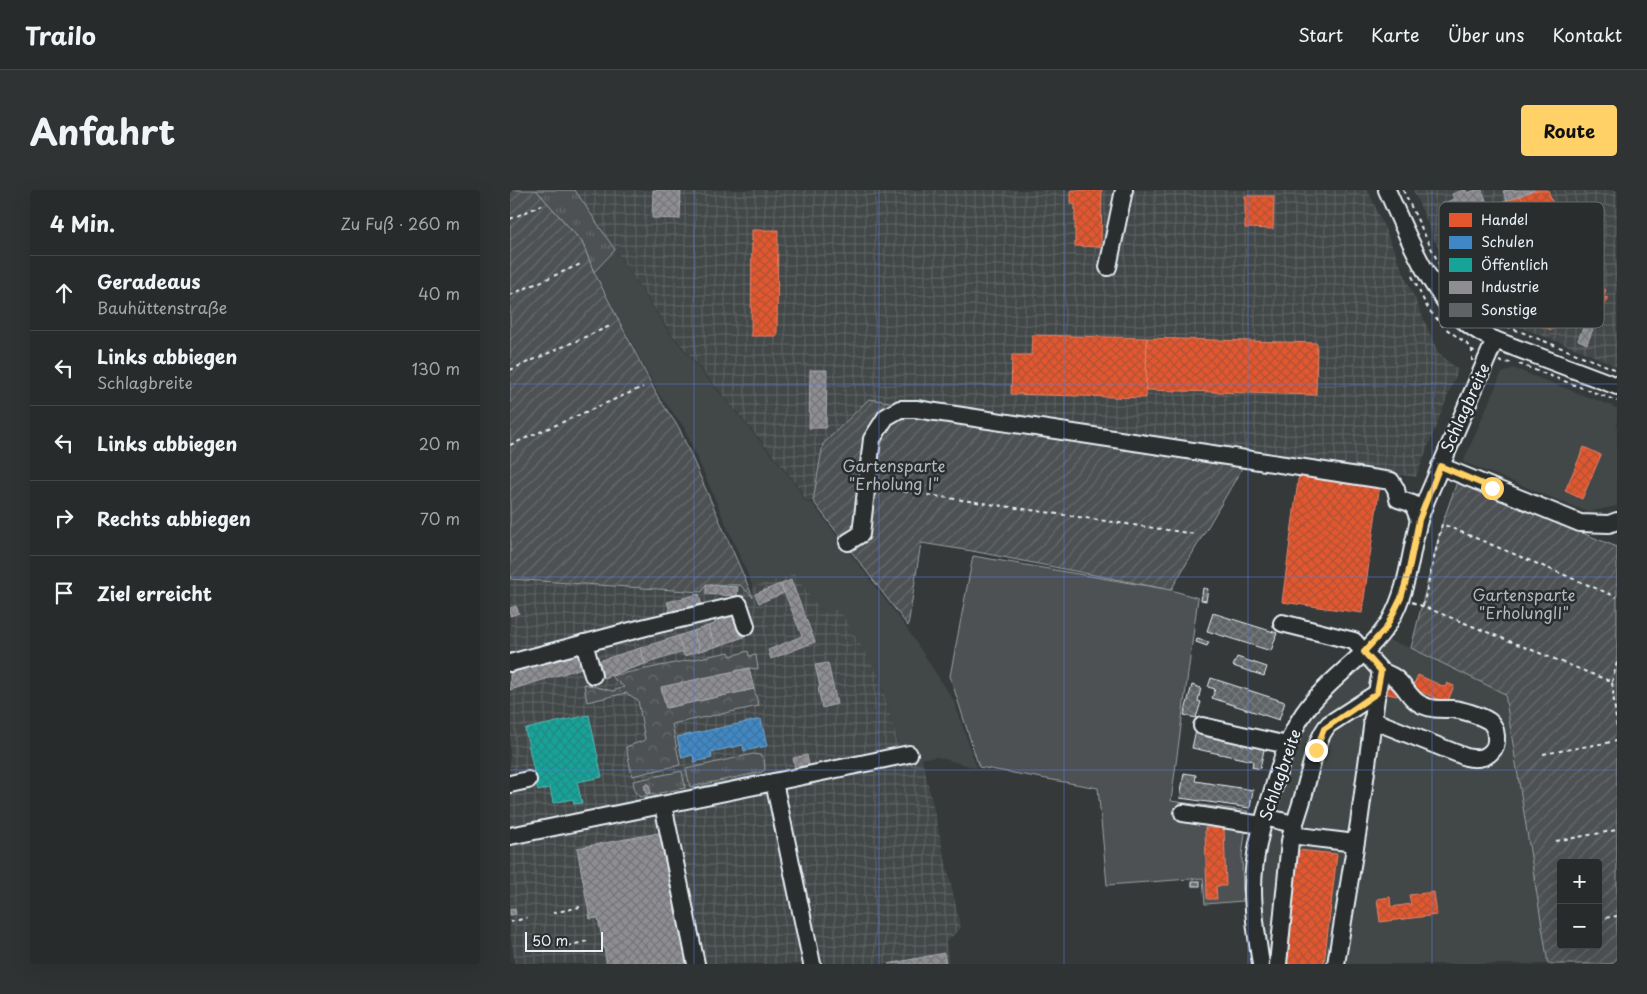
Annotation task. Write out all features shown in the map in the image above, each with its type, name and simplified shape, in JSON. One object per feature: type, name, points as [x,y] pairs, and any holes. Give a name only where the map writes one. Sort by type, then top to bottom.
[{"type":"street","points":[[1108,267],[1124,190]]},
{"type":"street","points":[[1387,190],[1416,252],[1439,290]]},
{"type":"street","points":[[1473,328],[1495,340],[1617,386]]},
{"type":"street","name":"Schlagbreite","points":[[1261,964],[1253,888],[1255,861],[1263,821],[1288,745],[1300,719],[1312,702],[1386,628],[1401,598],[1419,520],[1440,466],[1495,340]]},
{"type":"street","points":[[848,542],[861,534],[865,486],[872,440],[886,417],[900,409],[916,409],[1391,481],[1396,489],[1398,499],[1412,504],[1419,520]]},
{"type":"street","points":[[1440,466],[1580,523],[1609,524],[1617,521]]},
{"type":"street","points":[[510,663],[739,605],[746,626]]},
{"type":"street","points":[[1282,623],[1354,641],[1381,671],[1395,678],[1420,704],[1438,710],[1452,709],[1489,721],[1494,726],[1496,734],[1495,746],[1489,754],[1481,757],[1466,757],[1372,720]]},
{"type":"street","points":[[584,643],[593,675]]},
{"type":"street","points":[[1336,964],[1381,671]]},
{"type":"street","points":[[1278,964],[1292,830],[1316,750],[1324,729],[1377,693]]},
{"type":"street","points":[[1202,726],[1288,745]]},
{"type":"street","points":[[510,836],[909,754]]},
{"type":"street","points":[[510,784],[528,780]]},
{"type":"street","points":[[774,782],[812,964]]},
{"type":"street","points":[[663,805],[696,964]]},
{"type":"street","points":[[1183,813],[1263,821],[1292,830],[1355,843]]},
{"type":"path","points":[[1403,190],[1439,264]]},
{"type":"path","points":[[510,219],[542,206]]},
{"type":"path","points":[[510,295],[583,263]]},
{"type":"path","points":[[510,370],[610,326]]},
{"type":"path","points":[[1511,328],[1617,370]]},
{"type":"path","points":[[1504,363],[1514,362],[1617,401]]},
{"type":"path","points":[[510,445],[643,387]]},
{"type":"path","points":[[865,486],[1195,534]]},
{"type":"path","points":[[1612,682],[1423,606],[1442,524],[1617,596]]},
{"type":"path","points":[[1617,662],[1612,682],[1617,729]]},
{"type":"path","points":[[1543,754],[1617,741]]},
{"type":"path","points":[[1556,840],[1617,830]]},
{"type":"path","points":[[554,913],[580,907]]},
{"type":"path","points":[[1602,918],[1617,916]]},
{"type":"path","points":[[510,922],[527,918]]},
{"type":"path","points":[[560,948],[587,941]]},
{"type":"shaded area","points":[[575,190],[1368,190],[1438,352],[1458,370],[1416,477],[1251,453],[823,444],[813,501],[807,502],[795,482],[670,332]]},
{"type":"shaded area","points":[[1413,190],[1617,190],[1617,367],[1592,355],[1522,328],[1604,328],[1604,202],[1439,202],[1439,250]]},
{"type":"shaded area","points":[[615,250],[669,332],[794,482],[806,502],[812,503],[906,627],[954,701],[977,768],[937,757],[903,760],[879,676],[823,613],[794,575],[753,587],[684,427],[660,396],[594,272]]},
{"type":"shaded area","points":[[1513,368],[1617,408],[1617,506],[1588,512],[1463,462],[1501,374]]},
{"type":"shaded area","points":[[794,574],[823,613],[839,609],[879,676],[903,760],[922,758],[961,928],[946,942],[949,964],[515,964],[510,933],[510,579],[701,592],[706,584],[740,585],[753,597],[753,587]]},
{"type":"shaded area","points":[[1387,640],[1411,648],[1505,694],[1548,964],[1270,964],[1265,939],[1260,888],[1263,860],[1271,826],[1299,732],[1318,705]]},
{"type":"green space","points":[[510,190],[536,190],[582,242],[594,272],[658,397],[679,428],[753,597],[740,585],[706,584],[702,592],[510,579]]},
{"type":"green space","points":[[536,190],[575,190],[615,250],[594,272],[582,242]]},
{"type":"green space","name":"Gartensparte \"Erholung I\"","points":[[869,399],[1251,453],[1171,590],[972,551],[921,543],[908,626],[813,501],[823,444]]},
{"type":"green space","name":"Gartensparte \"ErholungII\"","points":[[1457,482],[1617,547],[1617,964],[1548,964],[1505,694],[1411,648],[1442,524]]},
{"type":"green space","points":[[973,556],[1171,590],[1198,598],[1171,801],[1248,811],[1242,856],[1243,901],[1205,904],[1203,878],[1107,885],[1098,788],[979,767],[950,676]]},
{"type":"green space","points":[[748,651],[749,656],[756,655],[758,669],[749,668],[661,688],[666,708],[754,689],[759,706],[672,724],[680,765],[632,776],[626,747],[645,740],[638,700],[626,693],[587,702],[584,684],[613,691],[624,687],[611,676],[729,652],[731,656]]},
{"type":"green space","points":[[753,754],[760,755],[764,759],[765,769],[762,772],[690,787],[686,769]]},
{"type":"green space","points":[[682,771],[685,788],[640,797],[635,792],[633,781]]},
{"type":"building: Handel","points":[[1071,190],[1102,190],[1101,247],[1075,246],[1075,204],[1071,204]]},
{"type":"building: Handel","points":[[1534,190],[1548,190],[1552,202],[1523,202],[1520,195]]},
{"type":"building: Handel","points":[[1520,195],[1523,202],[1503,202]]},
{"type":"building: Handel","points":[[1245,196],[1274,196],[1273,229],[1245,228]]},
{"type":"building: Handel","points":[[752,230],[778,230],[777,336],[751,336]]},
{"type":"building: Handel","points":[[1604,297],[1608,298],[1604,307]]},
{"type":"building: Handel","points":[[1032,335],[1147,338],[1146,398],[1011,394],[1012,355],[1031,355]]},
{"type":"building: Handel","points":[[1147,338],[1317,343],[1316,395],[1146,390]]},
{"type":"building: Handel","points":[[1584,447],[1601,455],[1582,499],[1565,491]]},
{"type":"building: Handel","points":[[1299,473],[1380,484],[1362,613],[1282,602]]},
{"type":"building: Handel","points":[[1418,675],[1445,687],[1447,683],[1454,686],[1447,703],[1412,688]]},
{"type":"building: Handel","points":[[1389,684],[1399,687],[1397,696],[1387,694]]},
{"type":"building: Handel","points":[[1205,828],[1224,828],[1226,886],[1216,886],[1217,899],[1207,899]]},
{"type":"building: Handel","points":[[1298,850],[1337,854],[1324,964],[1285,964]]},
{"type":"building: Handel","points":[[1434,892],[1437,915],[1380,922],[1377,899],[1390,897],[1391,907],[1411,904],[1409,895]]},
{"type":"building: Schulen","points":[[761,719],[767,746],[744,751],[743,745],[711,752],[712,758],[694,762],[693,755],[682,758],[677,737]]},
{"type":"building: Öffentlich","points":[[589,715],[602,777],[577,782],[582,803],[574,804],[573,799],[553,803],[550,788],[538,791],[525,729]]},
{"type":"building: Industrie","points":[[653,190],[681,190],[680,219],[652,218]]},
{"type":"building: Industrie","points":[[1463,190],[1466,190],[1467,193],[1482,190],[1487,202],[1446,202],[1454,199],[1452,194]]},
{"type":"building: Industrie","points":[[1534,190],[1507,201],[1503,191]]},
{"type":"building: Industrie","points":[[1583,328],[1593,328],[1587,344],[1578,340]]},
{"type":"building: Industrie","points":[[810,370],[827,370],[826,428],[809,428]]},
{"type":"building: Industrie","points":[[791,580],[815,642],[771,659],[768,650],[802,636],[781,584]]},
{"type":"building: Industrie","points":[[780,584],[784,593],[759,603],[755,594]]},
{"type":"building: Industrie","points":[[706,585],[738,587],[737,596],[706,594]]},
{"type":"building: Industrie","points":[[699,594],[702,607],[671,615],[667,602]]},
{"type":"building: Industrie","points":[[516,606],[519,613],[510,616],[510,608]]},
{"type":"building: Industrie","points":[[735,610],[744,637],[715,647],[708,626],[715,624],[713,617]]},
{"type":"building: Industrie","points":[[708,626],[715,647],[700,651],[693,631]]},
{"type":"building: Industrie","points":[[693,631],[700,651],[684,656],[678,636]]},
{"type":"building: Industrie","points":[[678,636],[683,652],[645,664],[640,648]]},
{"type":"building: Industrie","points":[[640,648],[645,664],[603,678],[598,661]]},
{"type":"building: Industrie","points":[[576,649],[582,668],[510,690],[510,669]]},
{"type":"building: Industrie","points":[[828,663],[837,704],[822,708],[815,665]]},
{"type":"building: Industrie","points":[[749,668],[754,689],[666,708],[661,687]]},
{"type":"building: Industrie","points":[[807,755],[809,765],[795,768],[793,758]]},
{"type":"building: Industrie","points":[[649,784],[651,793],[646,794],[644,785]]},
{"type":"building: Industrie","points":[[664,832],[689,964],[607,964],[598,918],[590,919],[577,848]]},
{"type":"building: Industrie","points":[[510,909],[515,909],[516,914],[510,915]]},
{"type":"building: Industrie","points":[[944,953],[946,964],[888,964]]},
{"type":"building: Sonstige","points":[[1203,588],[1208,589],[1206,601],[1201,600]]},
{"type":"building: Sonstige","points":[[1213,613],[1277,633],[1271,651],[1207,631]]},
{"type":"building: Sonstige","points":[[1197,639],[1209,642],[1207,646],[1196,642]]},
{"type":"building: Sonstige","points":[[1237,657],[1267,667],[1264,676],[1233,666]]},
{"type":"building: Sonstige","points":[[1211,678],[1285,702],[1279,720],[1212,698],[1215,689],[1208,687]]},
{"type":"building: Sonstige","points":[[1192,685],[1201,688],[1198,701],[1201,702],[1196,718],[1184,715]]},
{"type":"building: Sonstige","points":[[1196,730],[1265,745],[1260,769],[1252,767],[1253,761],[1192,748]]},
{"type":"building: Sonstige","points":[[1184,773],[1196,775],[1195,781],[1253,790],[1250,808],[1180,798]]},
{"type":"building: Sonstige","points":[[1192,881],[1200,881],[1200,886],[1192,886]]},
{"type":"route","points":[[1316,750],[1324,729],[1329,724],[1377,693],[1381,671],[1364,652],[1386,628],[1401,598],[1419,520],[1440,466],[1492,488]]}]
